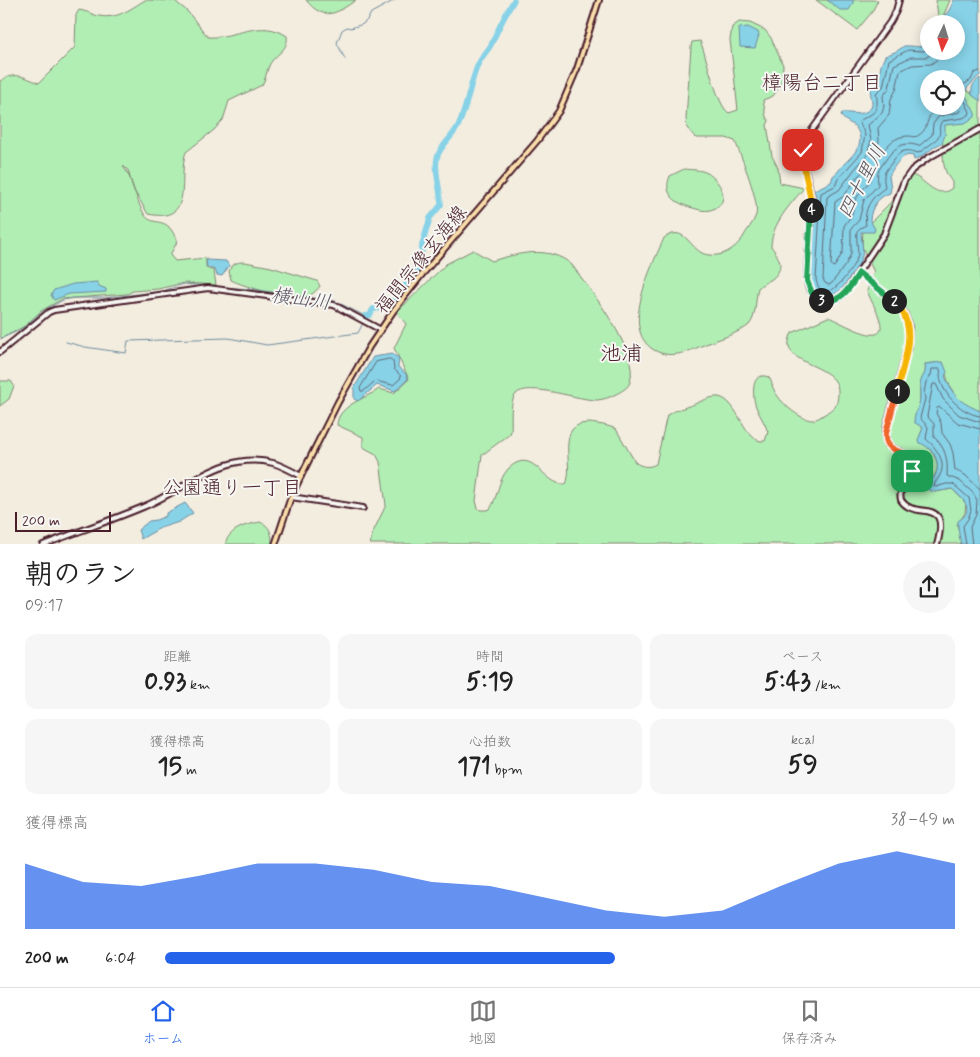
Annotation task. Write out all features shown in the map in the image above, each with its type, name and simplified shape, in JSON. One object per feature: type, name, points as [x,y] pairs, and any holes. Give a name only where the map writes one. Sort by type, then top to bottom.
[{"type":"main road","name":"福間宗像玄海線","points":[[275,544],[291,497],[301,476],[348,383],[381,330],[420,277],[548,128],[559,110],[571,84],[599,0]]},
{"type":"street","points":[[899,0],[894,15],[808,137],[803,150],[803,162],[811,201],[807,276],[809,289],[820,299],[828,301],[834,300],[846,291],[884,234],[904,180],[912,170],[928,158],[980,129]]},
{"type":"street","points":[[859,273],[894,301],[907,318],[909,340],[886,429],[886,440],[890,447],[908,456],[911,460],[912,468],[900,490],[901,500],[908,507],[928,511],[940,520],[941,528],[937,544]]},
{"type":"street","points":[[0,352],[54,310],[208,288],[334,305],[381,330]]},
{"type":"street","points":[[43,544],[142,508],[207,472],[225,465],[251,461],[266,462],[301,476]]},
{"type":"street","points":[[291,497],[363,508]]},
{"type":"green space","points":[[145,0],[175,1],[187,11],[208,37],[218,37],[257,29],[277,31],[287,36],[284,49],[271,62],[262,85],[229,101],[223,120],[214,130],[186,152],[182,196],[179,205],[173,212],[163,215],[148,214],[135,192],[145,216],[148,219],[168,226],[177,239],[170,255],[175,261],[206,258],[206,268],[214,271],[216,285],[184,283],[158,289],[133,291],[127,294],[62,299],[41,311],[25,326],[2,338],[0,336],[0,81],[10,76],[15,76],[24,77],[39,83],[75,47],[76,15],[79,10],[109,17],[122,14]],"holes":[[[123,166],[128,170],[131,180],[126,171]]]},
{"type":"green space","points":[[306,0],[356,0],[330,14],[312,7]]},
{"type":"green space","points":[[816,0],[878,0],[872,12],[857,30]]},
{"type":"green space","points":[[936,0],[950,0],[944,15],[938,15]]},
{"type":"green space","points":[[739,22],[750,23],[765,30],[771,38],[783,65],[782,80],[776,92],[773,96],[763,100],[766,117],[769,121],[767,125],[772,156],[778,168],[780,183],[804,188],[778,222],[771,246],[780,262],[779,270],[772,279],[758,288],[755,312],[749,325],[733,334],[689,351],[672,355],[660,353],[644,340],[639,328],[639,313],[646,280],[664,238],[672,234],[678,234],[688,240],[697,250],[709,255],[719,255],[728,252],[739,243],[756,215],[753,190],[735,141],[726,138],[696,138],[687,128],[686,119],[692,42],[700,41],[717,93],[725,109],[729,113],[738,110],[730,40],[732,27]]},
{"type":"green space","points":[[966,90],[980,99],[980,411],[967,406],[956,396],[948,380],[943,362],[925,364],[915,419],[915,422],[923,428],[919,438],[933,454],[937,463],[936,473],[927,487],[935,492],[952,489],[966,503],[965,513],[957,525],[961,544],[370,544],[373,532],[386,505],[380,462],[376,454],[363,447],[363,437],[337,425],[342,412],[347,407],[379,389],[394,393],[409,379],[394,348],[406,324],[398,314],[398,311],[446,264],[473,250],[492,261],[512,255],[534,252],[554,255],[563,259],[572,265],[612,321],[628,354],[631,369],[630,382],[626,388],[603,399],[590,399],[543,390],[523,391],[516,394],[512,401],[510,434],[482,455],[476,501],[480,510],[490,509],[505,473],[517,463],[525,461],[532,464],[551,479],[558,483],[566,484],[569,438],[572,430],[578,425],[589,423],[616,429],[635,462],[642,466],[651,466],[656,464],[667,415],[713,397],[719,397],[726,400],[732,406],[752,436],[758,440],[765,441],[768,432],[756,408],[754,396],[755,382],[760,377],[765,376],[769,378],[773,389],[785,405],[801,417],[807,419],[815,420],[821,417],[835,406],[837,401],[838,391],[835,382],[828,374],[792,352],[789,344],[792,333],[828,317],[861,332],[877,334],[881,329],[879,316],[867,291],[874,272],[862,247],[863,230],[891,202],[906,175],[917,177],[939,192],[946,192],[952,188],[952,182],[947,175],[943,161],[943,142],[938,127],[948,115],[965,115]]},
{"type":"green space","points":[[684,169],[698,170],[712,176],[722,191],[722,201],[719,206],[705,211],[687,206],[672,198],[668,188],[670,176]]},
{"type":"green space","points":[[245,262],[271,267],[317,281],[320,286],[309,295],[295,298],[266,292],[231,280],[229,271],[232,266]]},
{"type":"green space","points":[[0,381],[11,381],[14,386],[9,399],[0,406]]},
{"type":"green space","points":[[260,522],[269,528],[272,544],[225,544],[235,531],[244,526]]},
{"type":"water","points":[[827,0],[853,0],[853,3],[849,10],[840,10]]},
{"type":"water","name":"四十里川","points":[[954,0],[980,0],[980,75],[967,88],[965,94],[975,113],[975,117],[965,123],[945,125],[945,135],[942,143],[914,160],[913,156],[909,155],[899,161],[889,176],[890,193],[876,203],[872,211],[870,220],[875,229],[874,232],[861,232],[863,254],[852,276],[842,289],[836,293],[829,296],[818,293],[811,281],[816,196],[814,190],[831,182],[833,176],[853,155],[860,143],[859,133],[856,128],[841,116],[842,113],[861,113],[871,108],[871,88],[878,85],[881,65],[885,56],[904,46],[920,46],[920,60],[965,60],[965,15],[944,15]]},
{"type":"water","points":[[748,27],[758,32],[759,35],[755,48],[740,47],[739,28]]},
{"type":"water","points":[[980,78],[980,101],[972,95],[972,87]]},
{"type":"water","points":[[206,260],[226,261],[229,266],[222,276],[217,275],[215,270],[207,267]]},
{"type":"water","points":[[97,282],[99,286],[106,289],[106,292],[69,294],[54,300],[51,295],[54,290],[73,284]]},
{"type":"water","points":[[392,354],[399,358],[398,367],[406,374],[408,379],[395,391],[377,385],[358,401],[354,399],[354,388],[373,357]]},
{"type":"water","points":[[943,362],[947,372],[945,376],[954,394],[980,411],[980,544],[961,544],[958,521],[964,517],[967,508],[963,500],[952,489],[935,492],[928,490],[927,487],[935,475],[937,464],[931,451],[919,443],[918,440],[923,428],[914,422],[914,419],[920,399],[920,383],[925,372],[925,364]]},
{"type":"water","points":[[185,503],[193,513],[179,522],[160,528],[141,539],[138,530],[149,521],[166,516],[166,513]]},
{"type":"waterway","points":[[345,59],[337,43],[342,30],[347,27],[351,28],[363,24],[371,13],[395,0]]},
{"type":"waterway","name":"横山川","points":[[365,316],[370,315],[373,309],[387,308],[419,267],[422,245],[430,218],[441,205],[436,170],[438,154],[458,126],[478,64],[491,45],[514,0]]},
{"type":"waterway","name":"横山川","points":[[0,339],[20,330],[43,311],[63,300],[104,298],[163,291],[184,284],[250,289],[335,301],[365,316],[364,319]]},
{"type":"waterway","points":[[66,342],[126,353],[128,341],[228,338],[267,345],[358,333],[363,323]]},
{"type":"district","name":"樟陽台二丁目","points":[[822,82]]},
{"type":"district","name":"池浦","points":[[621,353]]},
{"type":"district","name":"公園通り一丁目","points":[[232,487]]},
{"type":"route","points":[[803,150],[802,158],[811,201],[807,276],[809,289],[814,295],[824,301],[834,300],[846,291],[859,273],[900,306],[907,318],[910,331],[907,351],[885,436],[888,446],[911,460],[912,471]]}]
